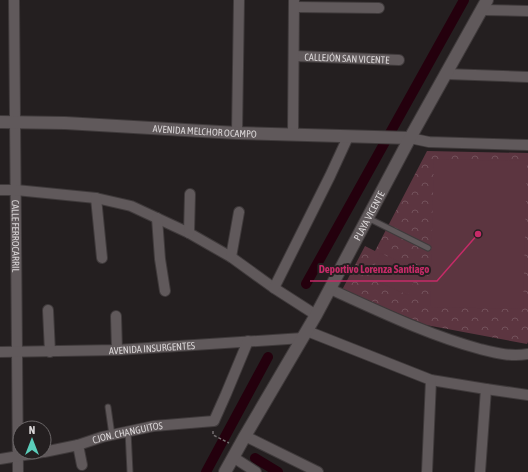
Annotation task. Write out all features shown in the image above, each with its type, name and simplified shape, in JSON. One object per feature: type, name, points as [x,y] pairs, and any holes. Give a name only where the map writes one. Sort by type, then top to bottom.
[{"type":"main road","name":"PLAYA VICENTE","points":[[225,472],[305,335],[410,138],[484,5]]},
{"type":"main road","name":"AVENIDA MELCHOR OCAMPO","points":[[0,122],[237,133],[410,138]]},
{"type":"street","name":"CALLE FERROCARRIL","points":[[14,0],[17,420]]},
{"type":"street","points":[[237,133],[239,0]]},
{"type":"street","points":[[293,135],[294,4],[379,8]]},
{"type":"street","points":[[484,5],[528,11]]},
{"type":"street","name":"CALLEJÓN SAN VICENTE","points":[[294,56],[399,60]]},
{"type":"street","points":[[446,74],[528,77]]},
{"type":"street","points":[[410,138],[429,136],[528,139]]},
{"type":"street","points":[[274,288],[348,137]]},
{"type":"street","points":[[410,138],[429,142],[528,145]]},
{"type":"street","points":[[0,190],[16,190],[96,198],[131,206],[189,233],[231,257],[274,288],[316,315]]},
{"type":"street","points":[[189,233],[190,194]]},
{"type":"street","points":[[96,198],[102,258]]},
{"type":"street","points":[[231,257],[239,212]]},
{"type":"street","points":[[157,218],[160,259],[165,291]]},
{"type":"street","points":[[330,289],[425,331],[463,344],[500,354],[518,356],[528,354]]},
{"type":"street","points":[[48,310],[50,352]]},
{"type":"street","points":[[116,316],[117,350]]},
{"type":"street","points":[[305,335],[431,380],[528,394]]},
{"type":"street","name":"AVENIDA INSURGENTES","points":[[0,352],[117,350],[248,341],[305,335]]},
{"type":"street","name":"CJON. CHANGUITOS","points":[[52,450],[78,445],[102,437],[154,426],[214,421],[248,341]]},
{"type":"street","points":[[427,472],[431,380]]},
{"type":"street","points":[[480,472],[486,389]]},
{"type":"street","points":[[245,436],[318,472]]},
{"type":"street","points":[[78,445],[82,465]]},
{"type":"street","name":"CJON. CHANGUITOS","points":[[0,459],[12,458]]},
{"type":"street","points":[[233,458],[256,472]]},
{"type":"street","name":"CALLE FERROCARRIL","points":[[17,460],[18,472]]},
{"type":"lane","points":[[368,218],[428,248]]},
{"type":"lane","points":[[108,408],[112,435]]},
{"type":"lane","points":[[128,431],[130,472]]},
{"type":"path","points":[[212,435],[230,444]]},
{"type":"green space","points":[[427,151],[528,153],[527,344],[426,325],[342,290],[365,246],[375,251]]},
{"type":"green space","points":[[434,159],[527,161],[523,309],[430,307]]},
{"type":"green space","points":[[380,253],[419,270],[408,295],[369,278]]},
{"type":"waterway","points":[[306,284],[464,0]]},
{"type":"waterway","points":[[206,472],[268,357]]},
{"type":"waterway","points":[[255,458],[278,472]]},
{"type":"place","name":"Deportivo Lorenza Santiago","points":[[478,234]]}]
